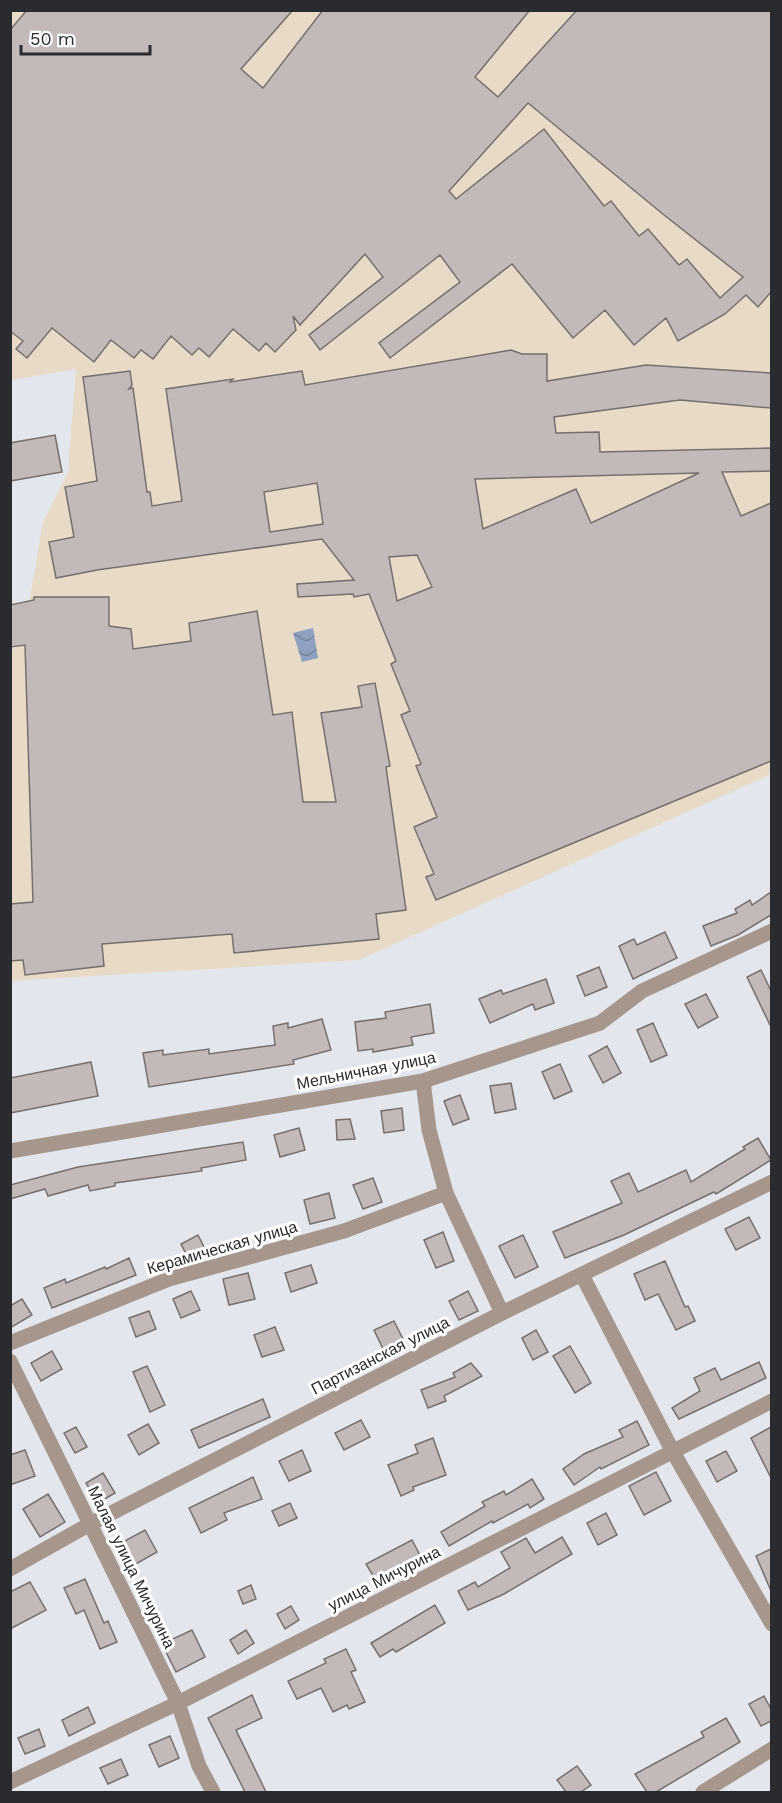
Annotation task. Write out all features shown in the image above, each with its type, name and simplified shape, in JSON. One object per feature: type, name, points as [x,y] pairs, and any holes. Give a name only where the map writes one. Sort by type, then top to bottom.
[{"type":"street","name":"Мельничная улица","points":[[10,1151],[423,1081],[600,1023],[642,991],[771,931]]},
{"type":"street","points":[[423,1081],[429,1130],[446,1193],[502,1313]]},
{"type":"street","name":"Партизанская улица","points":[[10,1569],[90,1524],[502,1313],[771,1182]]},
{"type":"street","name":"Керамическая улица","points":[[10,1343],[169,1280],[344,1231],[446,1193]]},
{"type":"street","points":[[582,1275],[673,1452],[771,1624]]},
{"type":"street","name":"Малая улица Мичурина","points":[[10,1361],[178,1703],[199,1766],[213,1792]]},
{"type":"street","name":"улица Мичурина","points":[[10,1782],[178,1703],[771,1401]]},
{"type":"street","points":[[703,1792],[771,1749]]},
{"type":"shaded area","points":[[11,11],[771,11],[771,774],[359,960],[11,981],[11,651],[23,638],[43,522],[68,472],[76,369],[11,380]]},
{"type":"water","points":[[313,628],[318,658],[302,662],[293,633]]},
{"type":"building","points":[[27,10],[293,10],[241,69],[263,88],[323,10],[530,10],[475,77],[498,97],[577,10],[771,10],[771,292],[758,307],[746,295],[725,314],[678,341],[666,318],[634,345],[605,310],[573,338],[512,264],[390,358],[379,343],[460,282],[440,255],[320,350],[309,335],[383,277],[365,254],[300,325],[293,316],[296,330],[275,352],[266,343],[259,351],[233,329],[209,357],[199,348],[192,355],[171,336],[153,359],[141,350],[134,358],[111,340],[94,362],[52,328],[27,358],[16,349],[23,341],[10,331],[10,30]],"holes":[[[528,103],[743,277],[720,298],[687,259],[679,265],[648,229],[639,236],[611,201],[604,206],[544,129],[456,199],[449,191]]]},
{"type":"building","points":[[511,350],[522,354],[547,354],[547,381],[646,365],[771,373],[771,408],[680,400],[554,417],[556,433],[599,432],[600,452],[771,448],[771,471],[722,472],[741,516],[771,503],[771,761],[436,900],[426,877],[434,874],[414,827],[437,817],[416,766],[421,764],[401,715],[410,711],[391,664],[396,661],[369,594],[354,597],[353,594],[298,597],[297,584],[354,580],[322,539],[97,570],[56,578],[49,542],[74,537],[65,487],[97,481],[83,377],[130,371],[132,385],[129,389],[133,388],[147,492],[150,492],[152,506],[182,501],[166,389],[302,371],[305,385]],"holes":[[[699,473],[591,523],[576,489],[483,529],[475,479]],[[317,483],[323,524],[270,532],[264,492]],[[417,555],[432,587],[397,601],[389,557]]]},
{"type":"building","points":[[55,435],[62,472],[10,481],[10,443]]},
{"type":"building","points":[[34,597],[109,597],[109,626],[131,629],[133,649],[191,641],[189,623],[257,611],[273,715],[292,712],[303,802],[336,802],[321,713],[362,707],[358,686],[375,683],[390,766],[386,767],[406,910],[376,914],[379,939],[234,953],[232,934],[102,944],[104,966],[25,975],[23,960],[10,961],[10,904],[33,902],[25,645],[10,647],[10,605],[34,600]]},
{"type":"building","points":[[771,892],[771,915],[738,935],[711,946],[703,926],[737,913],[735,909],[750,900],[752,905]]},
{"type":"building","points":[[665,932],[677,958],[633,979],[619,946],[634,939],[637,945]]},
{"type":"building","points":[[599,967],[607,987],[585,996],[577,976]]},
{"type":"building","points":[[761,970],[771,991],[771,1027],[747,977]]},
{"type":"building","points":[[546,979],[554,1003],[535,1010],[533,1004],[490,1023],[479,999],[501,990],[503,994]]},
{"type":"building","points":[[706,994],[718,1017],[698,1028],[685,1004]]},
{"type":"building","points":[[430,1004],[434,1033],[411,1037],[413,1045],[373,1052],[373,1049],[358,1051],[355,1022],[386,1018],[385,1012]]},
{"type":"building","points":[[322,1019],[331,1050],[293,1060],[294,1064],[149,1087],[143,1053],[163,1050],[163,1055],[209,1049],[209,1054],[275,1045],[273,1026],[288,1023],[288,1028]]},
{"type":"building","points":[[653,1023],[667,1055],[651,1062],[637,1030]]},
{"type":"building","points":[[607,1046],[621,1073],[603,1083],[589,1056]]},
{"type":"building","points":[[91,1062],[98,1096],[10,1113],[10,1078]]},
{"type":"building","points":[[560,1064],[572,1091],[554,1099],[542,1072]]},
{"type":"building","points":[[511,1083],[516,1109],[495,1113],[490,1086]]},
{"type":"building","points":[[460,1095],[469,1119],[453,1125],[444,1101]]},
{"type":"building","points":[[402,1108],[404,1130],[384,1133],[381,1111]]},
{"type":"building","points":[[350,1119],[355,1139],[337,1140],[336,1120]]},
{"type":"building","points":[[299,1128],[305,1150],[280,1157],[274,1135]]},
{"type":"building","points":[[758,1138],[771,1160],[716,1194],[714,1192],[624,1235],[565,1258],[553,1232],[622,1203],[611,1181],[629,1173],[638,1192],[686,1170],[691,1182],[745,1149],[743,1147]]},
{"type":"building","points":[[243,1142],[246,1160],[201,1168],[202,1171],[115,1183],[115,1186],[90,1191],[88,1185],[48,1196],[45,1189],[10,1199],[10,1185],[78,1167]]},
{"type":"building","points":[[373,1178],[382,1202],[363,1209],[353,1185]]},
{"type":"building","points":[[329,1193],[335,1218],[310,1224],[304,1200]]},
{"type":"building","points":[[749,1217],[760,1238],[736,1250],[725,1229]]},
{"type":"building","points":[[443,1232],[454,1261],[436,1268],[424,1240]]},
{"type":"building","points":[[198,1235],[207,1253],[190,1262],[181,1244]]},
{"type":"building","points":[[523,1235],[538,1267],[515,1278],[499,1246]]},
{"type":"building","points":[[129,1258],[136,1275],[52,1308],[44,1288],[65,1279],[66,1283],[105,1267],[106,1269]]},
{"type":"building","points":[[665,1261],[685,1307],[688,1306],[695,1321],[676,1330],[658,1294],[645,1300],[634,1274]]},
{"type":"building","points":[[311,1265],[317,1283],[291,1292],[285,1273]]},
{"type":"building","points":[[248,1273],[255,1299],[229,1305],[223,1279]]},
{"type":"building","points":[[191,1291],[200,1310],[181,1318],[173,1299]]},
{"type":"building","points":[[468,1291],[478,1311],[459,1320],[449,1301]]},
{"type":"building","points":[[22,1299],[32,1315],[10,1328],[10,1306]]},
{"type":"building","points":[[149,1311],[156,1329],[136,1337],[129,1318]]},
{"type":"building","points":[[394,1321],[405,1343],[385,1353],[374,1330]]},
{"type":"building","points":[[275,1327],[284,1350],[262,1357],[254,1335]]},
{"type":"building","points":[[536,1330],[548,1352],[533,1360],[522,1338]]},
{"type":"building","points":[[570,1346],[591,1383],[575,1393],[553,1356]]},
{"type":"building","points":[[52,1351],[62,1369],[41,1381],[31,1363]]},
{"type":"building","points":[[759,1362],[766,1378],[679,1419],[672,1408],[700,1391],[694,1378],[715,1368],[721,1380]]},
{"type":"building","points":[[471,1363],[482,1376],[444,1396],[446,1401],[428,1408],[421,1390],[455,1377],[453,1373]]},
{"type":"building","points":[[147,1366],[165,1405],[150,1412],[133,1372]]},
{"type":"building","points":[[263,1399],[270,1417],[199,1448],[191,1430]]},
{"type":"building","points":[[361,1420],[370,1437],[344,1450],[335,1433]]},
{"type":"building","points":[[637,1421],[649,1445],[601,1469],[600,1467],[574,1485],[563,1469],[584,1454],[623,1437],[619,1430]]},
{"type":"building","points":[[148,1424],[159,1443],[139,1455],[128,1435]]},
{"type":"building","points":[[76,1427],[87,1447],[75,1453],[64,1433]]},
{"type":"building","points":[[771,1427],[771,1478],[751,1438]]},
{"type":"building","points":[[433,1438],[446,1475],[413,1487],[414,1490],[401,1496],[388,1465],[418,1453],[415,1445]]},
{"type":"building","points":[[25,1450],[35,1476],[10,1485],[10,1455]]},
{"type":"building","points":[[302,1450],[311,1471],[289,1481],[279,1461]]},
{"type":"building","points":[[726,1451],[737,1471],[717,1482],[706,1461]]},
{"type":"building","points":[[656,1472],[671,1501],[644,1515],[629,1486]]},
{"type":"building","points":[[103,1473],[115,1493],[98,1503],[86,1483]]},
{"type":"building","points":[[253,1477],[262,1499],[224,1513],[227,1520],[201,1533],[189,1508]]},
{"type":"building","points":[[532,1479],[544,1499],[530,1508],[528,1504],[493,1523],[492,1521],[449,1546],[441,1532],[485,1506],[482,1502],[504,1491],[506,1495]]},
{"type":"building","points":[[48,1494],[65,1522],[40,1537],[23,1509]]},
{"type":"building","points":[[290,1503],[297,1518],[279,1526],[272,1511]]},
{"type":"building","points":[[606,1513],[617,1535],[598,1545],[587,1523]]},
{"type":"building","points":[[145,1530],[157,1552],[134,1565],[121,1543]]},
{"type":"building","points":[[562,1537],[572,1554],[504,1594],[468,1610],[458,1591],[475,1582],[478,1587],[510,1568],[501,1552],[526,1538],[535,1553]]},
{"type":"building","points":[[412,1540],[422,1559],[378,1584],[366,1564]]},
{"type":"building","points":[[771,1549],[771,1591],[756,1556]]},
{"type":"building","points":[[85,1579],[104,1623],[108,1621],[117,1642],[100,1649],[84,1610],[76,1614],[64,1588]]},
{"type":"building","points":[[30,1582],[46,1610],[10,1629],[10,1592]]},
{"type":"building","points":[[251,1585],[256,1599],[243,1604],[238,1591]]},
{"type":"building","points":[[435,1605],[445,1623],[396,1652],[393,1649],[380,1657],[371,1643]]},
{"type":"building","points":[[291,1606],[299,1620],[285,1629],[277,1614]]},
{"type":"building","points":[[192,1630],[205,1657],[176,1672],[162,1644]]},
{"type":"building","points":[[246,1630],[254,1643],[238,1654],[230,1640]]},
{"type":"building","points":[[346,1649],[356,1670],[351,1672],[365,1702],[349,1709],[347,1705],[333,1712],[321,1688],[297,1699],[288,1681],[326,1663],[324,1659]]},
{"type":"building","points":[[252,1695],[262,1718],[236,1730],[266,1792],[245,1792],[208,1718]]},
{"type":"building","points":[[764,1696],[771,1709],[771,1721],[761,1726],[749,1704]]},
{"type":"building","points":[[88,1707],[95,1723],[69,1736],[62,1720]]},
{"type":"building","points":[[726,1718],[740,1742],[656,1792],[647,1792],[635,1774],[704,1737],[701,1732]]},
{"type":"building","points":[[39,1729],[45,1746],[25,1754],[18,1738]]},
{"type":"building","points":[[170,1736],[179,1758],[159,1767],[149,1745]]},
{"type":"building","points":[[121,1759],[128,1775],[108,1784],[100,1768]]},
{"type":"building","points":[[577,1766],[591,1785],[581,1792],[566,1792],[557,1780]]}]
